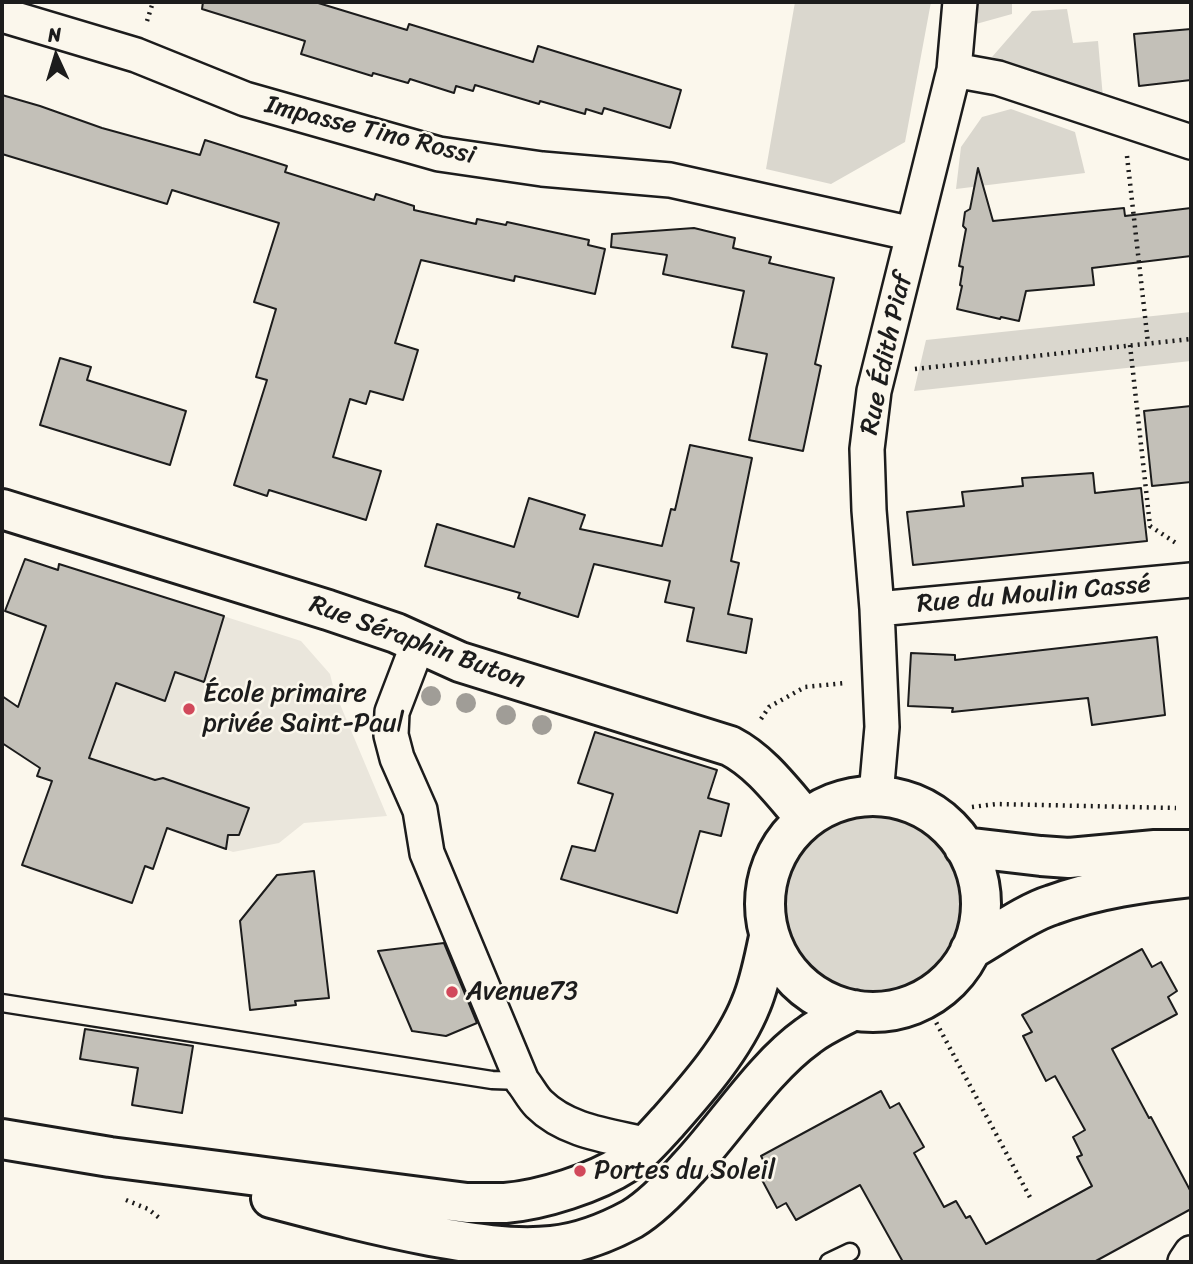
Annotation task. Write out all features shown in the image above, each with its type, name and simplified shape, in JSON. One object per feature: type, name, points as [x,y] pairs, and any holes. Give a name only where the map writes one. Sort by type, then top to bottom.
[{"type":"main road","name":"Rue Séraphin Buton","points":[[2,509],[328,610],[396,633],[460,662],[730,746],[755,762],[806,819]]},
{"type":"main road","points":[[876,795],[902,800],[927,810],[949,811],[948,826],[964,847],[976,871],[981,897],[979,925],[970,950],[958,970],[942,986],[923,999],[901,1008],[878,1011],[854,1010],[827,1002],[802,985],[783,964],[769,937],[764,905],[769,872],[783,843],[806,819],[827,806],[851,798],[876,795]]},
{"type":"main road","points":[[964,847],[1069,858],[1155,850],[1191,850]]},
{"type":"main road","points":[[970,950],[1051,905],[1126,886],[1191,877]]},
{"type":"main road","points":[[2,1139],[110,1157],[467,1203],[506,1202],[545,1195],[595,1179],[626,1163],[648,1145],[690,1097],[736,1034],[754,997],[769,937]]},
{"type":"main road","points":[[613,1246],[634,1218],[687,1170],[789,1051],[808,1035],[854,1010]]},
{"type":"main road","points":[[110,1157],[380,1226],[466,1242],[510,1248],[553,1246],[581,1240],[613,1246]]},
{"type":"main road","points":[[595,1179],[613,1246]]},
{"type":"street","name":"Rue Édith Piaf","points":[[876,795],[881,727],[867,449],[874,391],[954,70],[960,2]]},
{"type":"street","name":"Impasse Tino Rossi","points":[[2,15],[136,55],[245,99],[439,154],[542,169],[670,180],[913,234]]},
{"type":"street","points":[[954,70],[998,78],[1191,142]]},
{"type":"street","name":"Rue du Moulin Cassé","points":[[877,609],[1191,580]]},
{"type":"street","points":[[418,644],[392,712],[391,735],[397,758],[421,810],[428,853],[522,1081],[538,1103],[555,1116],[583,1130],[648,1145]]},
{"type":"street","points":[[1185,1262],[1191,1253]]},
{"type":"lane","points":[[2,1003],[492,1080],[522,1081]]},
{"type":"lane","points":[[830,1262],[850,1252]]},
{"type":"path","points":[[1122,118],[1148,343]]},
{"type":"path","points":[[879,373],[1191,338]]},
{"type":"path","points":[[1130,345],[1150,526],[1181,546]]},
{"type":"path","points":[[755,727],[769,707],[806,687],[850,682]]},
{"type":"path","points":[[949,811],[996,804],[1178,808]]},
{"type":"path","points":[[923,999],[1032,1201]]},
{"type":"shaded area","points":[[795,2],[931,2],[905,142],[831,184],[766,169]]},
{"type":"shaded area","points":[[976,2],[1012,2],[1012,14],[976,24]]},
{"type":"shaded area","points":[[1067,9],[1073,43],[1098,41],[1103,98],[992,57],[1032,11]]},
{"type":"shaded area","points":[[1011,109],[1075,132],[1085,173],[956,189],[961,147],[982,117]]},
{"type":"shaded area","points":[[1191,312],[1191,361],[914,391],[926,340]]},
{"type":"shaded area","name":"École primaire privée Saint-Paul","points":[[83,571],[301,641],[330,674],[334,690],[387,816],[304,823],[279,843],[233,852],[37,776],[48,744],[54,660]]},
{"type":"shaded area","points":[[872,817],[906,824],[934,843],[953,871],[960,905],[953,939],[934,967],[906,986],[872,993],[838,986],[810,967],[791,939],[784,905],[791,871],[810,843],[838,824]]},
{"type":"building","points":[[203,2],[315,2],[407,30],[409,24],[533,62],[538,46],[681,90],[670,128],[604,108],[602,114],[586,109],[585,114],[475,85],[473,91],[456,86],[454,93],[410,79],[408,83],[373,73],[372,76],[301,54],[305,41],[202,9]]},
{"type":"building","points":[[1191,29],[1191,80],[1139,86],[1134,34]]},
{"type":"building","points":[[2,95],[102,128],[200,155],[205,140],[287,166],[285,172],[374,200],[376,194],[414,206],[414,210],[476,224],[477,219],[506,225],[507,222],[589,240],[588,245],[605,249],[595,294],[515,276],[514,281],[421,260],[395,343],[418,350],[403,400],[370,391],[366,404],[350,399],[333,457],[381,471],[366,520],[269,490],[267,496],[234,485],[267,380],[256,377],[276,309],[254,302],[279,223],[172,190],[167,204],[2,154]]},
{"type":"building","points":[[978,168],[993,221],[1124,208],[1125,216],[1191,208],[1191,256],[1092,268],[1094,285],[1026,291],[1019,321],[957,309],[962,286],[963,267],[959,266],[966,229],[963,226],[965,212],[970,209]]},
{"type":"building","points":[[694,228],[735,238],[733,248],[771,257],[769,263],[834,278],[815,364],[821,366],[803,451],[749,440],[767,354],[732,347],[744,291],[663,274],[667,255],[611,247],[612,234]]},
{"type":"building","points":[[60,358],[91,367],[87,380],[186,411],[170,465],[40,425]]},
{"type":"building","points":[[1191,406],[1191,482],[1152,486],[1144,411]]},
{"type":"building","points":[[690,445],[752,458],[731,561],[739,563],[728,614],[752,619],[746,653],[687,641],[694,608],[665,602],[670,581],[594,564],[578,617],[518,598],[520,593],[425,566],[437,524],[514,547],[529,498],[585,515],[580,529],[662,546],[671,509],[675,510]]},
{"type":"building","points":[[1093,473],[1095,493],[1141,488],[1147,541],[913,565],[907,512],[964,506],[962,492],[1023,486],[1022,478]]},
{"type":"building","points":[[25,559],[58,570],[59,564],[224,616],[204,682],[175,672],[165,701],[116,683],[89,758],[155,780],[163,778],[249,808],[239,835],[228,835],[226,849],[167,828],[153,869],[145,866],[132,903],[22,865],[52,781],[37,776],[40,768],[2,743],[2,696],[18,707],[46,626],[5,611]]},
{"type":"building","points":[[1157,637],[1165,715],[1092,725],[1088,698],[952,712],[953,708],[908,706],[911,653],[955,655],[955,660]]},
{"type":"building","points":[[595,732],[717,770],[708,798],[729,804],[721,836],[700,831],[677,913],[561,879],[572,846],[595,851],[613,794],[578,783]]},
{"type":"building","points":[[314,871],[329,998],[295,1001],[296,1005],[250,1010],[240,921],[277,875]]},
{"type":"building","points":[[444,943],[477,1023],[446,1036],[412,1031],[378,951]]},
{"type":"building","points":[[1142,949],[1152,967],[1161,962],[1177,991],[1168,997],[1177,1014],[1112,1049],[1191,1192],[1191,1209],[1094,1262],[903,1262],[860,1185],[796,1220],[786,1203],[777,1208],[761,1178],[770,1173],[761,1156],[881,1091],[890,1108],[899,1103],[924,1147],[914,1153],[944,1207],[956,1201],[966,1218],[970,1216],[986,1244],[1092,1186],[1077,1157],[1082,1155],[1073,1137],[1085,1130],[1055,1076],[1046,1081],[1023,1036],[1032,1032],[1022,1015]]},
{"type":"building","points":[[85,1029],[193,1046],[182,1113],[132,1105],[138,1068],[80,1059]]},
{"type":"place","name":"École primaire privée Saint-Paul","points":[[189,709]]},
{"type":"place","name":"Avenue73","points":[[452,992]]},
{"type":"place","name":"Portes du Soleil","points":[[580,1171]]}]
